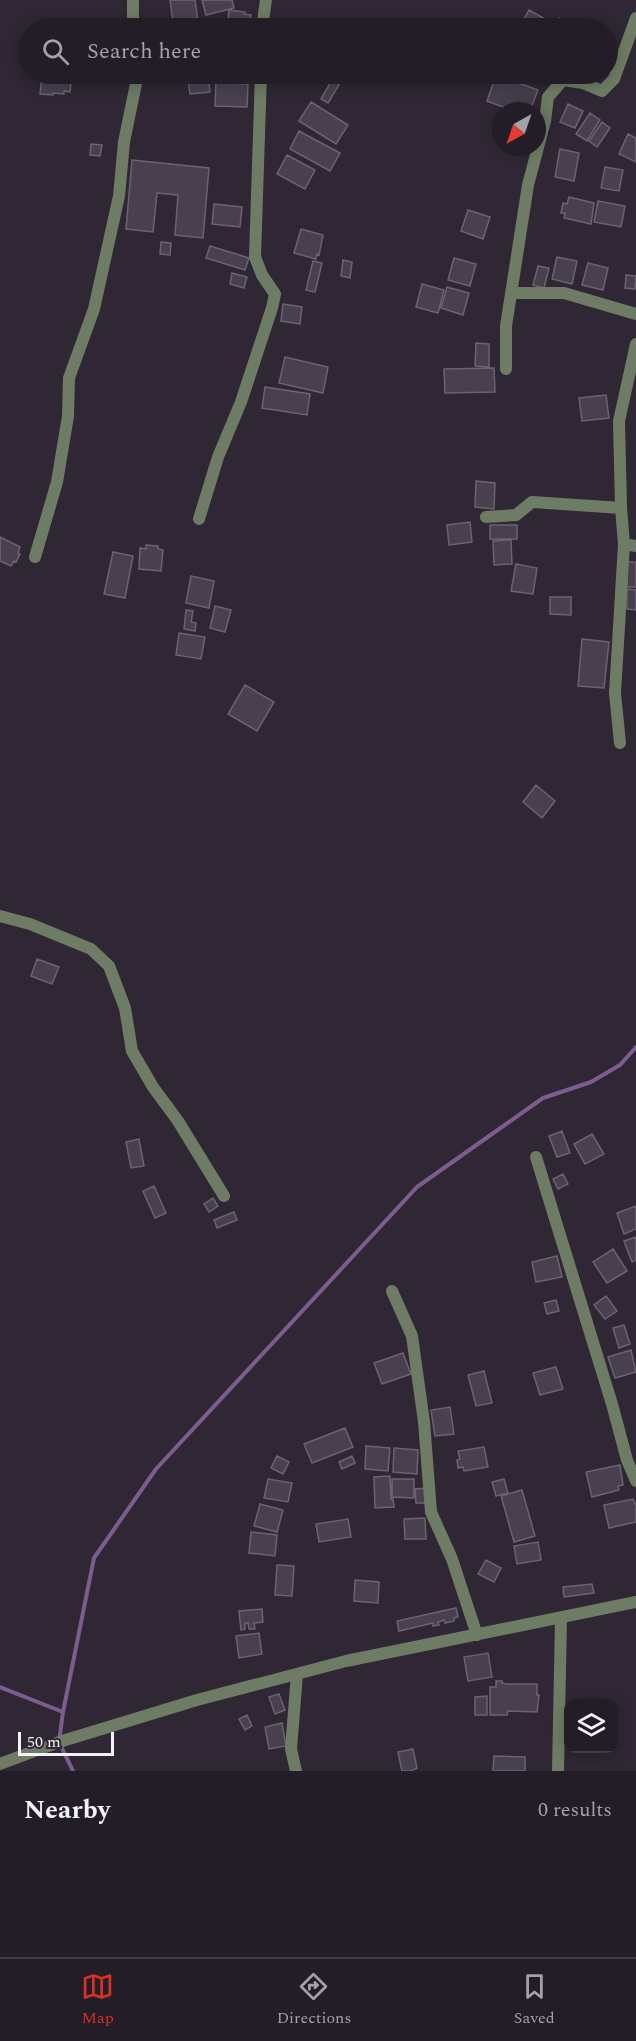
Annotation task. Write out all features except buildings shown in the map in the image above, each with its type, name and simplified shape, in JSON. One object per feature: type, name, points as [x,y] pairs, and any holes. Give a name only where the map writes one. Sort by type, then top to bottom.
[{"type":"street","points":[[133,0],[133,18]]},
{"type":"street","points":[[263,18],[266,0]]},
{"type":"street","points":[[618,68],[636,18]]},
{"type":"street","points":[[35,557],[57,482],[68,416],[69,378],[94,309],[121,183],[124,142],[136,84]]},
{"type":"street","points":[[199,519],[218,457],[248,381],[272,308],[274,294],[262,275],[255,257],[261,84]]},
{"type":"street","points":[[506,369],[506,326],[513,293],[518,238],[528,185],[545,121],[548,97],[559,84]]},
{"type":"street","points":[[585,84],[602,91],[609,84]]},
{"type":"street","points":[[513,293],[564,293],[636,314]]},
{"type":"street","points":[[620,743],[615,693],[630,545],[621,508],[620,421],[636,344]]},
{"type":"street","points":[[486,517],[516,515],[532,502],[621,508]]},
{"type":"street","points":[[0,916],[30,924],[91,949],[109,966],[124,1008],[132,1052],[224,1196]]},
{"type":"street","points":[[536,1157],[627,1460],[636,1481]]},
{"type":"street","points":[[392,1291],[412,1336],[424,1422],[432,1512],[452,1559],[477,1635]]},
{"type":"street","points":[[0,1764],[59,1742],[197,1700],[346,1661],[636,1602]]},
{"type":"street","points":[[558,1771],[561,1618]]},
{"type":"street","points":[[296,1771],[291,1749],[297,1674]]},
{"type":"waterway","points":[[73,1771],[59,1742],[94,1558],[156,1469],[417,1187],[543,1098],[591,1082],[620,1065],[636,1047]]},
{"type":"waterway","points":[[0,1687],[63,1712]]}]
